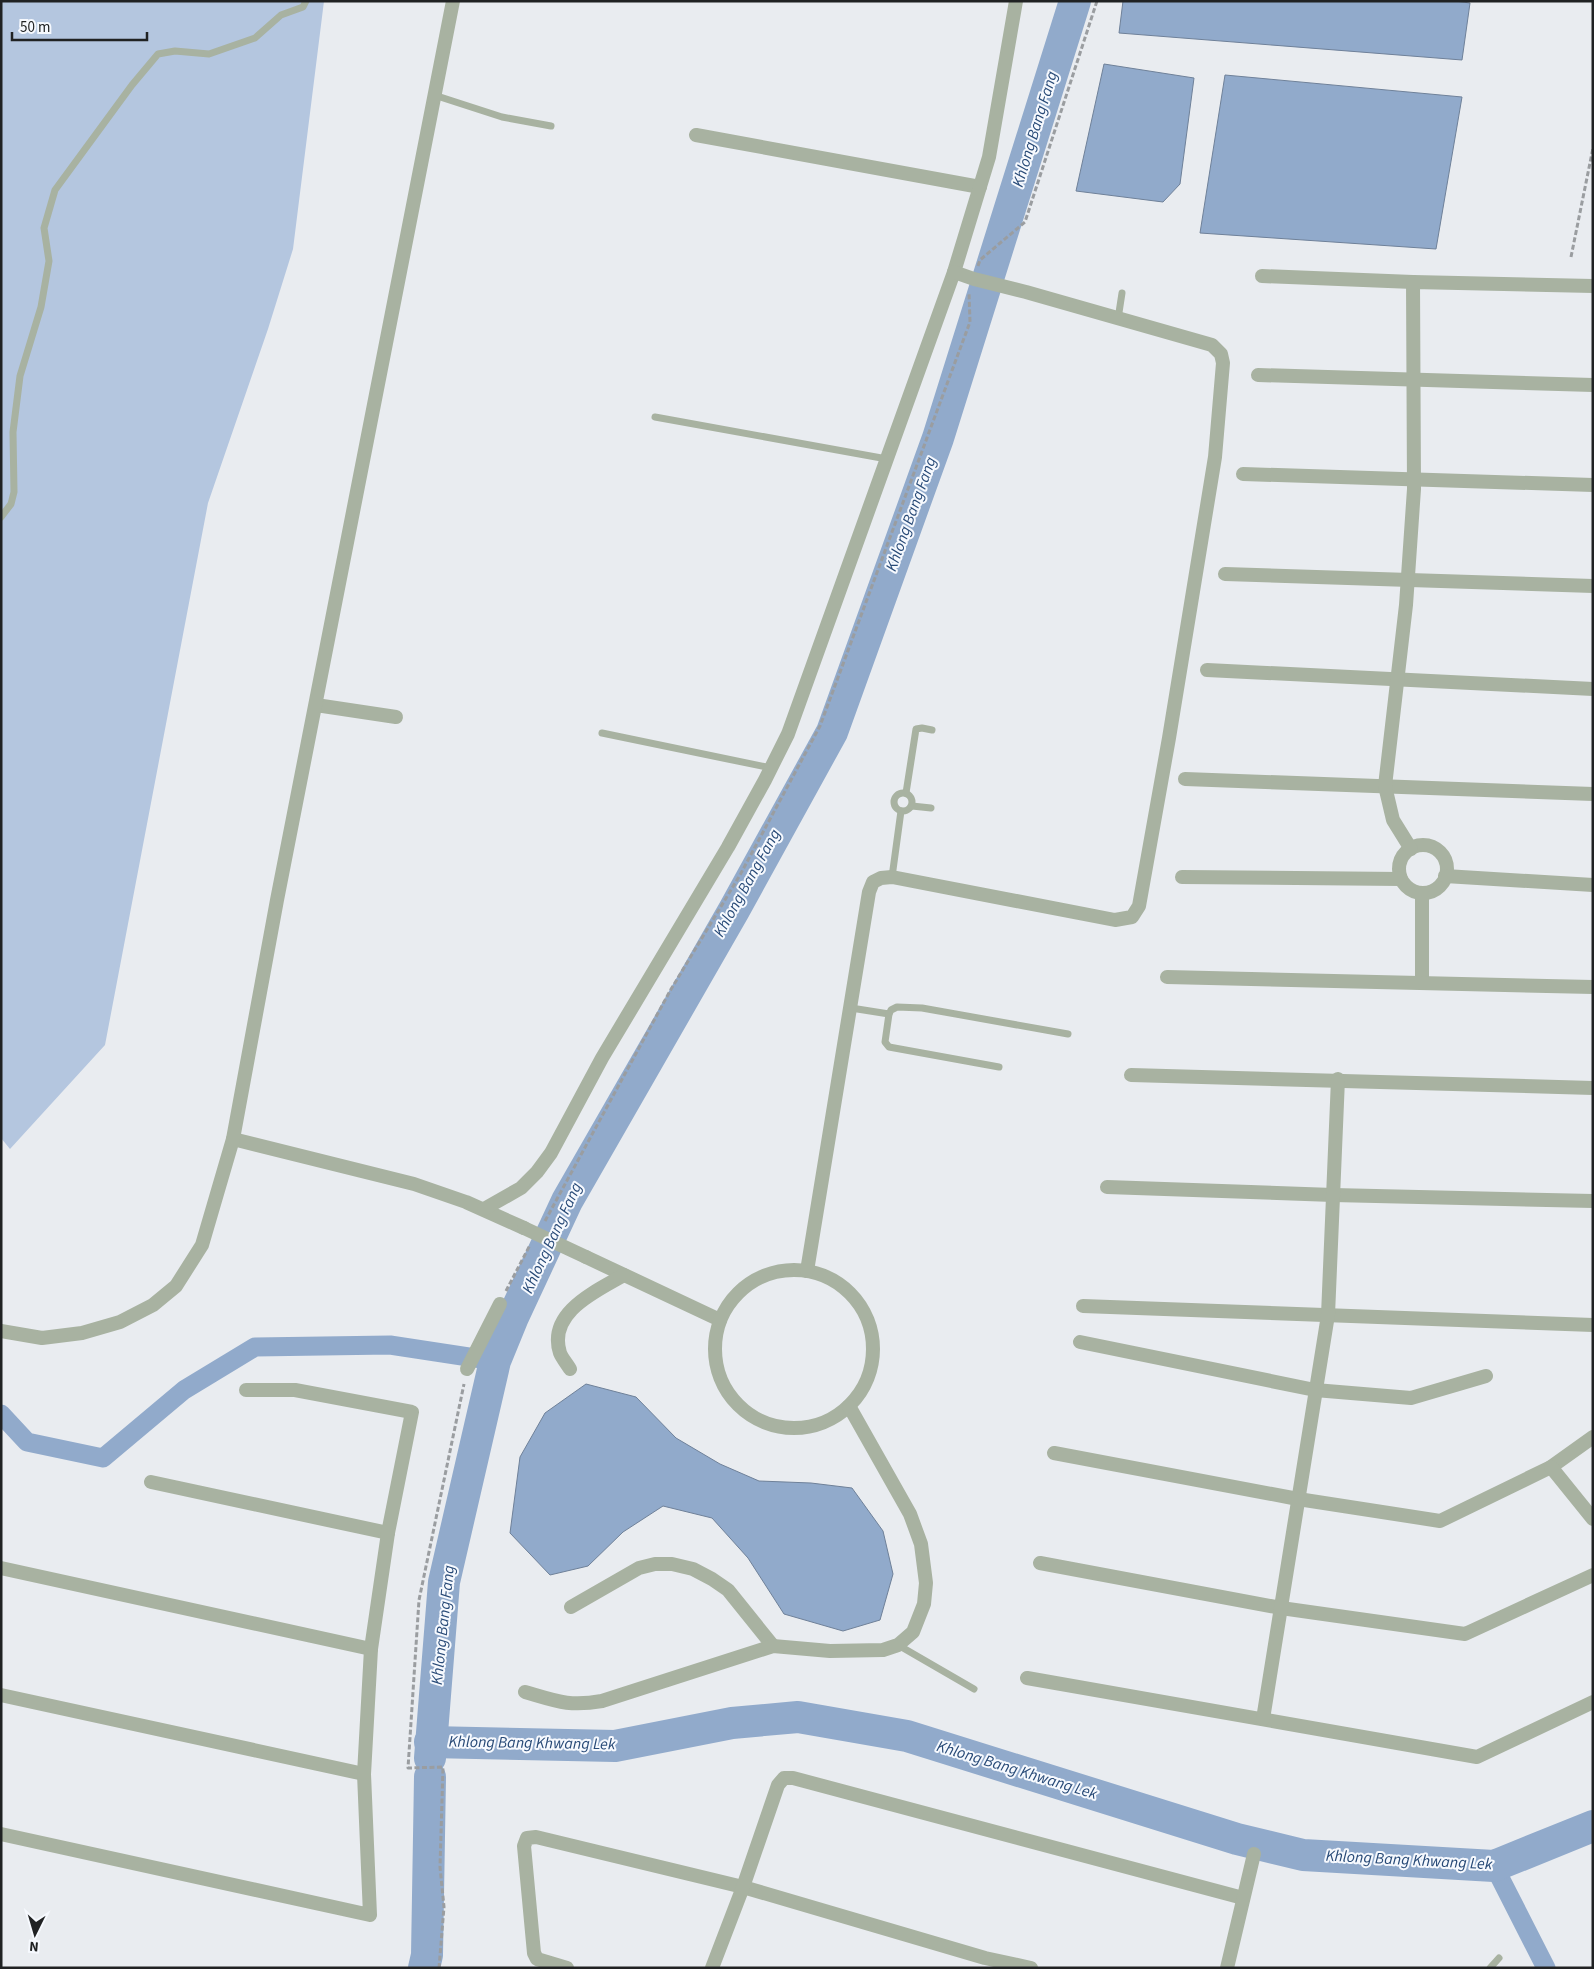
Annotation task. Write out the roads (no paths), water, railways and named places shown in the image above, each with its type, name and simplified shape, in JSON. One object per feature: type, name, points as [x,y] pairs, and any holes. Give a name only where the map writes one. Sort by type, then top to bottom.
[{"type":"street","points":[[1,1331],[42,1338],[82,1333],[120,1322],[153,1305],[176,1286],[202,1245],[233,1139],[452,1]]},
{"type":"street","points":[[484,1210],[521,1188],[537,1172],[551,1153],[602,1058],[728,847],[788,734],[954,272],[989,157],[1016,1]]},
{"type":"street","points":[[696,135],[980,187]]},
{"type":"street","points":[[806,1271],[869,892],[873,882],[881,878],[892,877],[1116,920],[1132,917],[1139,906],[1169,738],[1215,457],[1223,363],[1221,354],[1212,345],[954,272]]},
{"type":"street","points":[[1262,276],[1593,286]]},
{"type":"street","points":[[1411,849],[1393,820],[1385,786],[1407,580],[1414,479],[1413,282]]},
{"type":"street","points":[[1258,375],[1593,385]]},
{"type":"street","points":[[1243,474],[1593,485]]},
{"type":"street","points":[[1225,574],[1593,586]]},
{"type":"street","points":[[1207,670],[1593,689]]},
{"type":"street","points":[[316,705],[396,717]]},
{"type":"street","points":[[1185,779],[1593,794]]},
{"type":"street","points":[[1418,846],[1434,848],[1445,860],[1446,876],[1436,889],[1422,893],[1409,888],[1401,878],[1399,872],[1401,858],[1411,849],[1418,846]]},
{"type":"street","points":[[1446,876],[1593,885]]},
{"type":"street","points":[[1182,877],[1401,878]]},
{"type":"street","points":[[1422,893],[1422,983]]},
{"type":"street","points":[[1168,977],[1593,987]]},
{"type":"street","points":[[1130,1075],[1593,1088]]},
{"type":"street","points":[[1263,1719],[1328,1315],[1338,1080]]},
{"type":"street","points":[[233,1139],[414,1184],[484,1210],[720,1320]]},
{"type":"street","points":[[1107,1188],[1593,1201]]},
{"type":"street","points":[[780,1271],[806,1271],[830,1279],[851,1294],[865,1314],[873,1338],[873,1363],[864,1386],[849,1406],[830,1420],[807,1428],[783,1428],[760,1421],[740,1408],[725,1389],[716,1367],[715,1343],[720,1320],[734,1297],[755,1280],[780,1271]]},
{"type":"street","points":[[570,1369],[560,1354],[558,1341],[568,1313],[579,1302],[624,1275]]},
{"type":"street","points":[[467,1369],[500,1304]]},
{"type":"street","points":[[1083,1306],[1593,1325]]},
{"type":"street","points":[[1080,1342],[1316,1390],[1412,1398],[1486,1376]]},
{"type":"street","points":[[1,1834],[370,1914],[364,1774],[371,1649],[388,1533],[412,1412],[296,1390],[246,1390]]},
{"type":"street","points":[[525,1692],[562,1703],[581,1705],[602,1701],[772,1646],[830,1652],[883,1650],[898,1645],[913,1632],[924,1604],[926,1583],[921,1544],[910,1514],[849,1406]]},
{"type":"street","points":[[1054,1453],[1298,1498],[1440,1521],[1551,1467],[1593,1437]]},
{"type":"street","points":[[1551,1467],[1593,1519]]},
{"type":"street","points":[[151,1482],[388,1533]]},
{"type":"street","points":[[1040,1563],[1281,1608],[1465,1634],[1593,1575]]},
{"type":"street","points":[[570,1607],[639,1568],[655,1564],[672,1564],[693,1569],[728,1590],[772,1646]]},
{"type":"street","points":[[1,1568],[371,1649]]},
{"type":"street","points":[[1027,1678],[1478,1756],[1593,1702]]},
{"type":"street","points":[[1,1695],[364,1774]]},
{"type":"street","points":[[712,1968],[743,1887],[778,1785],[784,1778],[793,1778],[1243,1898]]},
{"type":"street","points":[[567,1968],[536,1959],[534,1953],[524,1846],[528,1838],[536,1837],[743,1887],[985,1958],[1031,1968]]},
{"type":"street","points":[[1227,1968],[1254,1854]]},
{"type":"lane","points":[[1,517],[11,504],[14,492],[13,432],[20,376],[41,307],[49,261],[44,228],[55,190],[132,85],[158,54],[175,51],[209,54],[255,38],[281,15],[303,7],[306,1]]},
{"type":"lane","points":[[434,95],[502,117],[551,126]]},
{"type":"lane","points":[[1118,319],[1122,293]]},
{"type":"lane","points":[[655,417],[888,460]]},
{"type":"lane","points":[[906,793],[916,729],[932,730]]},
{"type":"lane","points":[[602,733],[771,768]]},
{"type":"lane","points":[[912,806],[912,798],[906,793],[899,793],[894,801],[895,806],[901,811],[907,810],[912,806],[931,808]]},
{"type":"lane","points":[[892,877],[901,811]]},
{"type":"lane","points":[[1000,1067],[889,1047],[885,1042],[891,1010],[897,1007],[922,1008],[1068,1034]]},
{"type":"lane","points":[[851,1008],[889,1014]]},
{"type":"lane","points":[[898,1645],[974,1689]]},
{"type":"lane","points":[[1490,1968],[1499,1958]]},
{"type":"waterway","name":"Khlong Bang Fang","points":[[430,1758],[444,1582],[495,1361],[513,1317],[567,1201],[734,910],[832,732],[938,438],[1075,1]]},
{"type":"waterway","points":[[1,1414],[27,1442],[103,1458],[184,1390],[255,1347],[390,1345],[495,1361]]},
{"type":"waterway","name":"Khlong Bang Khwang Lek","points":[[430,1742],[615,1746],[732,1723],[798,1717],[907,1736],[1237,1839],[1303,1855],[1494,1866],[1593,1826]]},
{"type":"waterway","name":"Khlong Bang Fang","points":[[424,1968],[427,1955],[430,1777]]},
{"type":"waterway","points":[[1494,1866],[1546,1968]]}]
